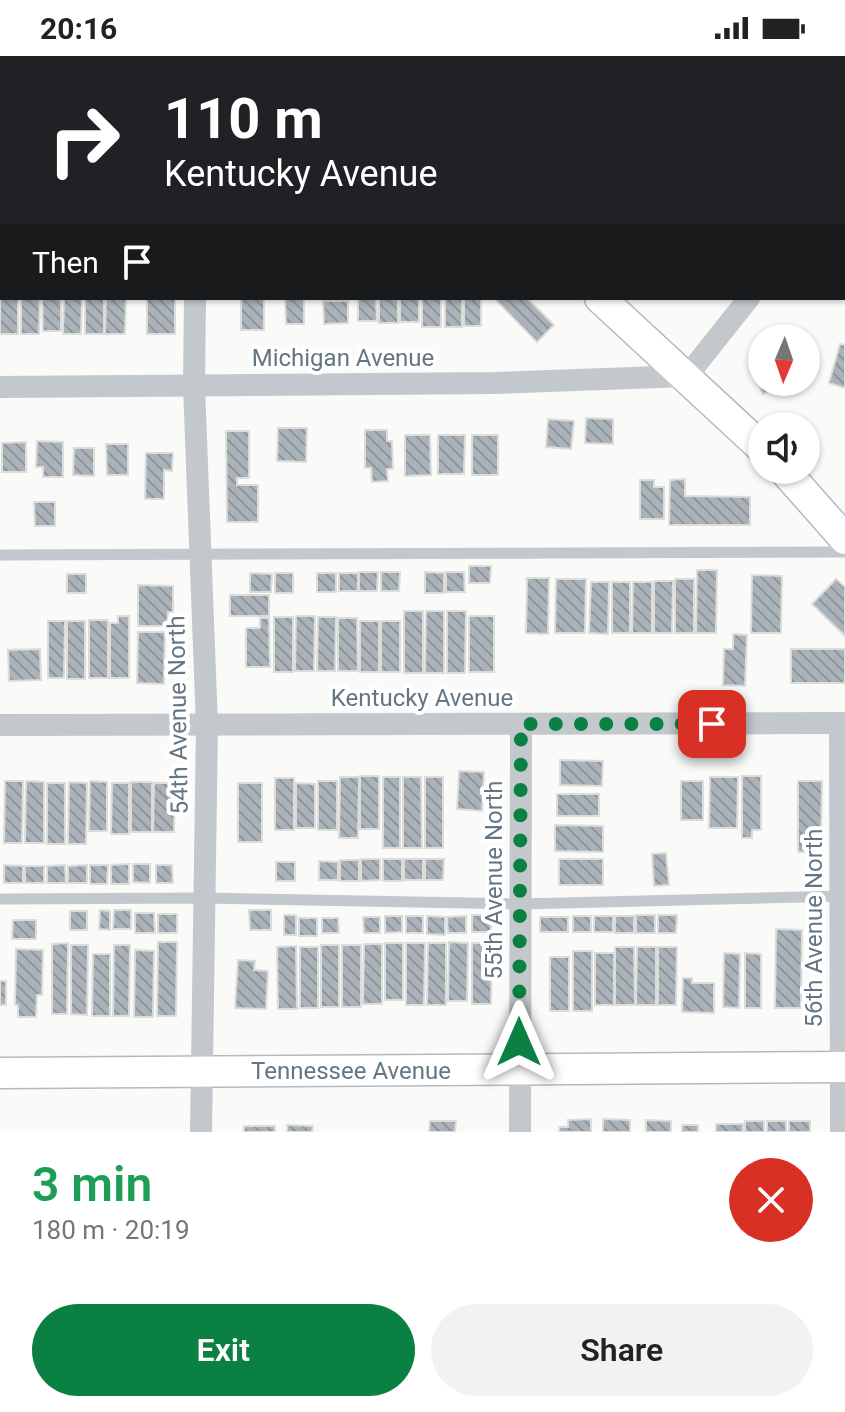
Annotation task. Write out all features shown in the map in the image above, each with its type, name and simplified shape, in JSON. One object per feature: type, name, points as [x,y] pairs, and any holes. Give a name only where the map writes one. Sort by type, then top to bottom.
[{"type":"street","name":"54th Avenue North","points":[[195,300],[194,386],[207,725],[201,1132]]},
{"type":"street","points":[[602,300],[748,435]]},
{"type":"street","points":[[687,376],[747,300]]},
{"type":"street","name":"Michigan Avenue","points":[[0,387],[494,383],[687,376]]},
{"type":"street","points":[[796,484],[845,539]]},
{"type":"street","name":"55th Avenue North","points":[[520,1132],[521,724]]},
{"type":"street","name":"Kentucky Avenue","points":[[0,725],[842,724]]},
{"type":"street","name":"56th Avenue North","points":[[841,1132],[842,724]]},
{"type":"street","name":"Tennessee Avenue","points":[[0,1073],[843,1067]]},
{"type":"lane","points":[[0,555],[845,552]]},
{"type":"lane","points":[[0,899],[204,898],[520,904],[843,896]]},
{"type":"building","points":[[0,300],[18,300],[18,334],[0,334]]},
{"type":"building","points":[[21,300],[40,300],[39,334],[21,334]]},
{"type":"building","points":[[42,300],[61,300],[61,331],[43,331]]},
{"type":"building","points":[[64,300],[82,300],[81,334],[63,334]]},
{"type":"building","points":[[85,300],[104,300],[104,334],[85,334]]},
{"type":"building","points":[[106,300],[126,300],[125,334],[105,334]]},
{"type":"building","points":[[147,300],[175,300],[175,334],[147,334]]},
{"type":"building","points":[[241,300],[264,300],[264,330],[241,330]]},
{"type":"building","points":[[285,300],[304,300],[304,324],[286,324]]},
{"type":"building","points":[[358,300],[376,300],[377,321],[358,321]]},
{"type":"building","points":[[379,300],[398,300],[398,323],[379,323]]},
{"type":"building","points":[[400,300],[419,300],[419,322],[400,322]]},
{"type":"building","points":[[422,300],[441,300],[441,327],[422,327]]},
{"type":"building","points":[[445,300],[462,300],[462,327],[445,327]]},
{"type":"building","points":[[464,300],[481,300],[481,326],[464,326]]},
{"type":"building","points":[[496,300],[529,300],[554,325],[537,342]]},
{"type":"building","points":[[323,301],[348,301],[348,323],[324,324]]},
{"type":"building","points":[[840,344],[845,345],[845,388],[829,383]]},
{"type":"building","points":[[586,418],[613,419],[613,444],[585,443]]},
{"type":"building","points":[[548,419],[574,421],[571,449],[546,447]]},
{"type":"building","points":[[278,428],[307,428],[306,462],[277,461]]},
{"type":"building","points":[[365,430],[387,430],[387,441],[392,441],[393,469],[387,469],[388,481],[372,482],[371,468],[365,468]]},
{"type":"building","points":[[226,431],[249,431],[249,478],[237,478],[237,485],[258,485],[258,522],[227,522]]},
{"type":"building","points":[[405,435],[430,435],[431,475],[405,476]]},
{"type":"building","points":[[438,435],[465,435],[464,474],[438,474]]},
{"type":"building","points":[[472,435],[498,435],[498,475],[472,475]]},
{"type":"building","points":[[37,441],[63,442],[63,477],[43,477],[43,467],[36,467]]},
{"type":"building","points":[[26,442],[26,472],[2,472],[2,443]]},
{"type":"building","points":[[106,444],[128,444],[128,475],[107,475]]},
{"type":"building","points":[[74,448],[94,448],[94,476],[73,475]]},
{"type":"building","points":[[146,453],[173,453],[172,471],[164,470],[164,499],[145,499]]},
{"type":"building","points":[[685,479],[685,496],[750,497],[750,525],[669,525],[670,480]]},
{"type":"building","points":[[640,480],[654,480],[654,487],[664,487],[664,519],[640,519]]},
{"type":"building","points":[[34,502],[55,502],[55,526],[35,526]]},
{"type":"building","points":[[469,566],[491,566],[490,583],[469,583]]},
{"type":"building","points":[[697,570],[717,570],[716,633],[696,633]]},
{"type":"building","points":[[359,572],[378,572],[377,591],[359,591]]},
{"type":"building","points":[[381,572],[400,572],[399,591],[381,591]]},
{"type":"building","points":[[425,572],[444,573],[444,593],[425,593]]},
{"type":"building","points":[[446,572],[464,572],[465,592],[446,592]]},
{"type":"building","points":[[250,573],[272,574],[271,592],[250,592]]},
{"type":"building","points":[[275,573],[293,573],[293,593],[275,593]]},
{"type":"building","points":[[317,573],[336,573],[336,592],[317,592]]},
{"type":"building","points":[[339,573],[358,573],[358,591],[339,591]]},
{"type":"building","points":[[67,574],[86,574],[86,593],[67,593]]},
{"type":"building","points":[[752,575],[782,576],[781,633],[751,633]]},
{"type":"building","points":[[527,578],[549,578],[548,634],[526,633]]},
{"type":"building","points":[[556,579],[586,579],[585,633],[555,633]]},
{"type":"building","points":[[675,579],[694,579],[694,633],[675,633]]},
{"type":"building","points":[[836,579],[845,587],[845,636],[812,604]]},
{"type":"building","points":[[654,581],[673,581],[672,633],[654,633]]},
{"type":"building","points":[[591,582],[609,582],[608,634],[589,633]]},
{"type":"building","points":[[612,582],[630,582],[630,633],[612,633]]},
{"type":"building","points":[[633,582],[652,582],[652,633],[632,633]]},
{"type":"building","points":[[138,585],[173,586],[173,612],[168,612],[167,626],[138,626]]},
{"type":"building","points":[[230,595],[269,595],[269,616],[230,616]]},
{"type":"building","points":[[404,611],[423,611],[423,673],[404,673]]},
{"type":"building","points":[[426,611],[444,611],[444,673],[425,673]]},
{"type":"building","points":[[447,611],[466,611],[465,673],[447,673]]},
{"type":"building","points":[[118,616],[129,616],[129,678],[110,678],[110,623],[118,623]]},
{"type":"building","points":[[296,616],[315,616],[314,671],[295,671]]},
{"type":"building","points":[[469,616],[494,616],[494,672],[469,672]]},
{"type":"building","points":[[274,617],[293,617],[293,672],[274,672]]},
{"type":"building","points":[[318,617],[336,617],[335,671],[317,671]]},
{"type":"building","points":[[260,618],[269,618],[270,667],[246,667],[246,628],[260,628]]},
{"type":"building","points":[[338,618],[357,618],[358,671],[338,671]]},
{"type":"building","points":[[89,620],[108,620],[108,678],[89,678]]},
{"type":"building","points":[[48,621],[65,621],[64,678],[48,678]]},
{"type":"building","points":[[67,621],[85,621],[85,679],[67,679]]},
{"type":"building","points":[[360,621],[379,621],[379,672],[360,672]]},
{"type":"building","points":[[381,621],[400,621],[400,672],[381,672]]},
{"type":"building","points":[[138,632],[165,632],[164,684],[137,683]]},
{"type":"building","points":[[733,634],[747,635],[745,686],[723,685],[724,649],[733,649]]},
{"type":"building","points":[[40,649],[41,680],[9,681],[8,650]]},
{"type":"building","points":[[791,649],[845,649],[845,683],[791,683]]},
{"type":"building","points":[[560,760],[603,761],[602,786],[560,785]]},
{"type":"building","points":[[459,771],[484,772],[482,811],[457,809]]},
{"type":"building","points":[[360,776],[379,776],[379,829],[360,829]]},
{"type":"building","points":[[742,776],[761,776],[761,830],[752,830],[752,838],[742,838]]},
{"type":"building","points":[[340,777],[359,777],[358,838],[339,838]]},
{"type":"building","points":[[383,777],[400,777],[400,848],[383,848]]},
{"type":"building","points":[[403,777],[421,777],[422,848],[403,848]]},
{"type":"building","points":[[425,777],[443,777],[443,848],[425,848]]},
{"type":"building","points":[[710,777],[738,777],[737,828],[709,828]]},
{"type":"building","points":[[275,778],[294,778],[294,830],[275,830]]},
{"type":"building","points":[[5,781],[23,781],[22,843],[4,843]]},
{"type":"building","points":[[26,781],[44,782],[44,843],[25,843]]},
{"type":"building","points":[[90,781],[107,782],[107,831],[89,831]]},
{"type":"building","points":[[318,781],[337,781],[337,830],[318,830]]},
{"type":"building","points":[[681,781],[703,781],[703,820],[681,820]]},
{"type":"building","points":[[798,781],[822,781],[821,852],[798,852]]},
{"type":"building","points":[[69,782],[87,783],[86,844],[68,844]]},
{"type":"building","points":[[131,782],[152,782],[152,832],[131,832]]},
{"type":"building","points":[[47,783],[65,783],[65,844],[47,844]]},
{"type":"building","points":[[112,783],[129,783],[129,834],[111,834]]},
{"type":"building","points":[[154,783],[175,783],[174,832],[153,832]]},
{"type":"building","points":[[238,783],[262,783],[262,842],[238,842]]},
{"type":"building","points":[[296,783],[315,784],[315,828],[296,828]]},
{"type":"building","points":[[557,794],[599,794],[599,816],[557,816]]},
{"type":"building","points":[[555,825],[603,826],[603,852],[555,851]]},
{"type":"building","points":[[666,853],[669,885],[654,886],[652,854]]},
{"type":"building","points":[[361,859],[380,859],[380,880],[361,881]]},
{"type":"building","points":[[383,859],[402,859],[402,881],[383,881]]},
{"type":"building","points":[[404,859],[423,859],[423,880],[404,880]]},
{"type":"building","points":[[425,859],[444,859],[443,880],[425,880]]},
{"type":"building","points":[[559,859],[603,859],[603,885],[559,885]]},
{"type":"building","points":[[340,860],[359,860],[359,881],[340,881]]},
{"type":"building","points":[[319,861],[338,862],[338,880],[319,880]]},
{"type":"building","points":[[276,862],[295,862],[295,881],[276,881]]},
{"type":"building","points":[[129,864],[129,884],[111,884],[111,865]]},
{"type":"building","points":[[133,864],[150,864],[150,883],[133,882]]},
{"type":"building","points":[[4,865],[23,866],[23,883],[4,883]]},
{"type":"building","points":[[65,865],[66,883],[47,883],[47,866]]},
{"type":"building","points":[[87,865],[87,883],[68,883],[68,866]]},
{"type":"building","points":[[90,865],[108,865],[107,884],[90,884]]},
{"type":"building","points":[[156,865],[172,865],[173,883],[156,883]]},
{"type":"building","points":[[25,866],[44,866],[44,883],[25,883]]},
{"type":"building","points":[[100,910],[110,911],[110,930],[99,929]]},
{"type":"building","points":[[114,910],[131,910],[131,929],[113,929]]},
{"type":"building","points":[[249,910],[271,910],[271,930],[250,930]]},
{"type":"building","points":[[70,911],[87,911],[87,930],[70,930]]},
{"type":"building","points":[[135,913],[154,913],[155,933],[135,933]]},
{"type":"building","points":[[158,914],[177,914],[177,933],[158,933]]},
{"type":"building","points":[[284,915],[296,915],[296,935],[284,935]]},
{"type":"building","points":[[472,915],[491,915],[491,932],[472,932]]},
{"type":"building","points":[[636,915],[655,915],[655,933],[636,933]]},
{"type":"building","points":[[658,915],[677,915],[676,933],[658,933]]},
{"type":"building","points":[[385,916],[402,916],[402,932],[385,933]]},
{"type":"building","points":[[406,916],[423,916],[423,933],[406,933]]},
{"type":"building","points":[[427,916],[445,917],[445,935],[427,934]]},
{"type":"building","points":[[466,916],[466,933],[448,933],[447,917]]},
{"type":"building","points":[[573,916],[591,916],[591,932],[573,932]]},
{"type":"building","points":[[594,916],[613,916],[613,932],[594,932]]},
{"type":"building","points":[[615,916],[634,916],[634,933],[615,933]]},
{"type":"building","points":[[363,917],[380,917],[380,933],[364,933]]},
{"type":"building","points":[[540,917],[568,917],[568,932],[540,932]]},
{"type":"building","points":[[299,918],[317,918],[317,936],[299,936]]},
{"type":"building","points":[[322,918],[338,918],[339,933],[322,933]]},
{"type":"building","points":[[13,920],[36,920],[36,939],[12,939]]},
{"type":"building","points":[[776,929],[802,930],[801,1008],[775,1008]]},
{"type":"building","points":[[158,942],[177,942],[176,1016],[157,1016]]},
{"type":"building","points":[[449,942],[468,943],[467,1001],[448,1001]]},
{"type":"building","points":[[68,943],[67,1014],[52,1014],[52,944]]},
{"type":"building","points":[[385,943],[403,943],[403,1000],[385,1000]]},
{"type":"building","points":[[406,943],[425,943],[424,1005],[406,1005]]},
{"type":"building","points":[[428,943],[446,943],[446,1005],[427,1005]]},
{"type":"building","points":[[472,943],[492,943],[491,1004],[472,1004]]},
{"type":"building","points":[[364,944],[382,944],[382,1004],[363,1004]]},
{"type":"building","points":[[71,945],[88,945],[87,1015],[71,1014]]},
{"type":"building","points":[[114,945],[130,945],[129,1016],[113,1016]]},
{"type":"building","points":[[321,945],[339,945],[339,1007],[321,1007]]},
{"type":"building","points":[[342,945],[361,945],[361,1007],[342,1007]]},
{"type":"building","points":[[296,946],[297,1009],[278,1009],[277,947]]},
{"type":"building","points":[[300,947],[318,947],[318,1008],[300,1008]]},
{"type":"building","points":[[615,947],[634,947],[635,1005],[615,1005]]},
{"type":"building","points":[[637,947],[656,947],[656,1005],[636,1005]]},
{"type":"building","points":[[658,947],[677,947],[676,1005],[658,1005]]},
{"type":"building","points":[[16,949],[43,950],[42,995],[37,995],[36,1017],[18,1017],[18,1005],[15,1005]]},
{"type":"building","points":[[135,950],[154,951],[153,1017],[134,1017]]},
{"type":"building","points":[[573,951],[592,951],[592,1011],[573,1011]]},
{"type":"building","points":[[595,953],[614,953],[614,1005],[595,1005]]},
{"type":"building","points":[[724,953],[740,954],[739,1008],[723,1007]]},
{"type":"building","points":[[745,953],[761,954],[761,1008],[745,1008]]},
{"type":"building","points":[[93,954],[110,954],[110,1016],[92,1016]]},
{"type":"building","points":[[550,957],[569,957],[569,1011],[550,1011]]},
{"type":"building","points":[[238,960],[255,961],[254,970],[268,971],[266,1009],[235,1008]]},
{"type":"building","points":[[683,978],[692,978],[692,983],[714,983],[714,1013],[682,1012]]},
{"type":"building","points":[[0,981],[6,981],[6,1005],[0,1005]]},
{"type":"building","points":[[591,1119],[591,1132],[559,1132],[559,1127],[568,1127],[568,1120]]},
{"type":"building","points":[[603,1119],[630,1120],[630,1132],[603,1132]]},
{"type":"building","points":[[646,1120],[671,1121],[671,1132],[646,1132]]},
{"type":"building","points":[[430,1121],[456,1121],[455,1132],[429,1132]]},
{"type":"building","points":[[745,1121],[764,1121],[764,1132],[745,1132]]},
{"type":"building","points":[[767,1121],[786,1121],[786,1132],[767,1132]]},
{"type":"building","points":[[789,1121],[810,1121],[810,1132],[789,1132]]},
{"type":"building","points":[[716,1124],[743,1124],[743,1132],[716,1132]]},
{"type":"building","points":[[287,1125],[313,1126],[312,1132],[287,1132]]},
{"type":"building","points":[[682,1125],[698,1125],[698,1132],[682,1132]]},
{"type":"building","points":[[244,1126],[275,1126],[275,1132],[244,1132]]},
{"type":"route","points":[[519,1042],[521,724],[712,724]]}]
